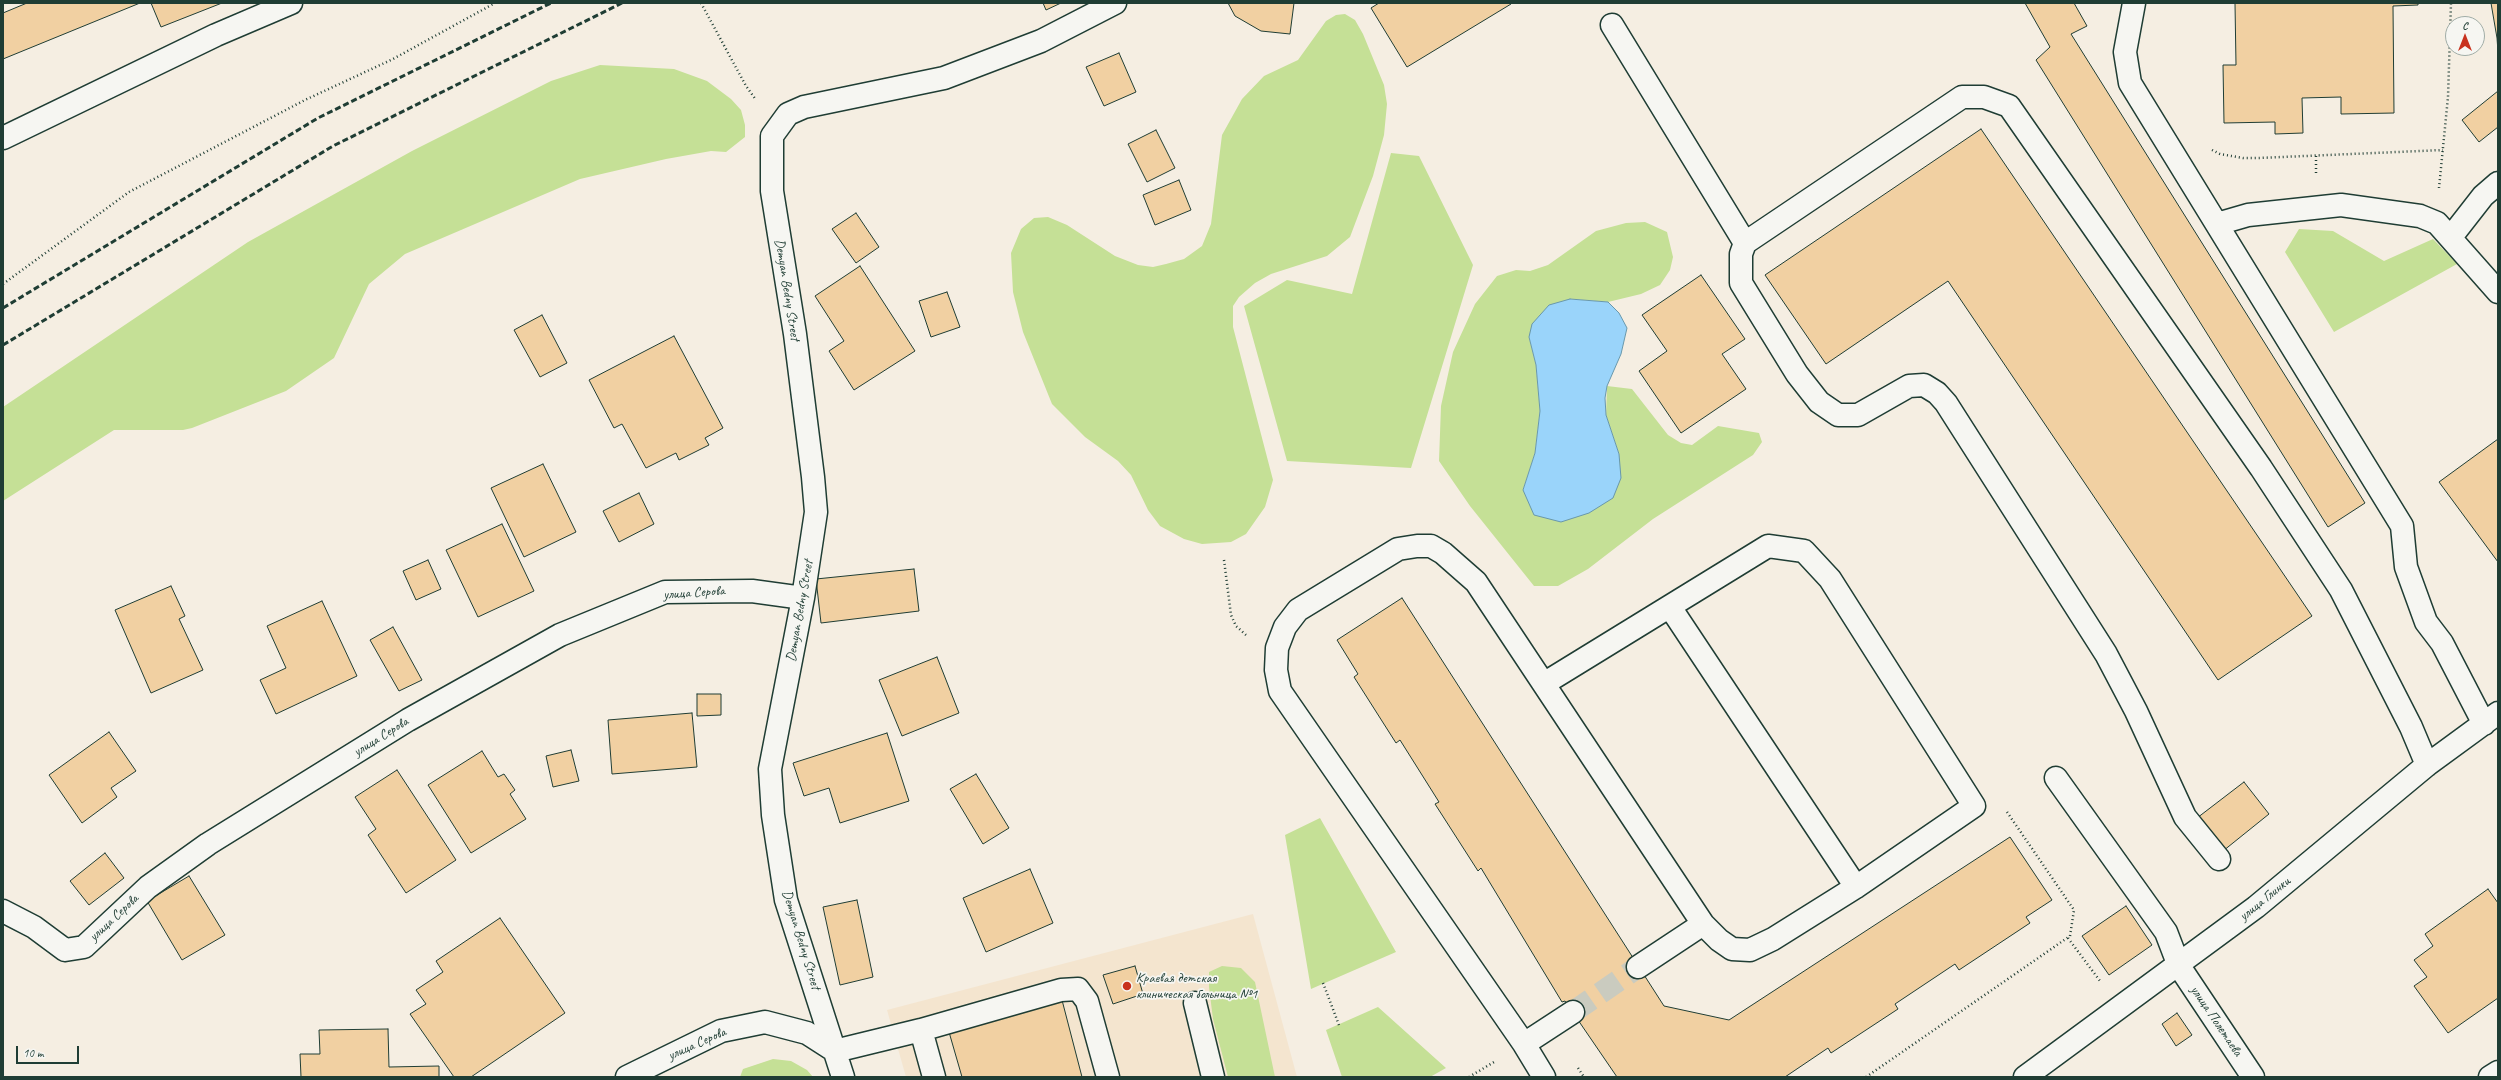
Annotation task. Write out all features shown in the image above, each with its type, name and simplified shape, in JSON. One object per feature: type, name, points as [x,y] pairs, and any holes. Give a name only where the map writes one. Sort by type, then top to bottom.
[{"type":"street","points":[[3,138],[216,35],[291,3]]},
{"type":"street","points":[[774,132],[788,114],[804,107],[944,78],[987,63],[1041,41],[1116,3]]},
{"type":"street","points":[[2134,3],[2125,52],[2130,83],[2402,526],[2406,567],[2426,622],[2442,643],[2491,718]]},
{"type":"street","points":[[1612,25],[1745,243]]},
{"type":"street","points":[[2219,859],[2185,817],[2136,711],[2106,654],[1946,403],[1937,393],[1924,385],[1909,386],[1858,415],[1838,415],[1819,402],[1797,374],[1741,283],[1741,254],[1745,243],[1962,97],[1984,97],[2009,106],[2261,468],[2341,590],[2411,726],[2427,765]]},
{"type":"street","name":"Demyan Bedny Street","points":[[774,132],[772,191],[794,334],[815,493],[816,512],[803,598],[770,769],[772,807],[786,900],[843,1077]]},
{"type":"street","points":[[2444,230],[2498,183]]},
{"type":"street","points":[[2217,224],[2248,215],[2341,205],[2390,210],[2420,216],[2444,230],[2498,292]]},
{"type":"street","points":[[1544,1077],[1524,1044],[1280,691],[1276,670],[1277,648],[1285,627],[1298,610],[1398,549],[1417,546],[1431,546],[1443,553],[1476,582],[1545,683],[1704,924],[1719,940],[1732,949],[1750,950],[1766,943],[1856,887],[1974,806],[1830,579],[1804,551],[1768,546],[1545,683]]},
{"type":"street","name":"улица Серова","points":[[3,911],[34,927],[65,950],[84,947],[148,887],[208,844],[408,720],[560,635],[665,592],[726,590],[803,598]]},
{"type":"street","points":[[1670,607],[1856,887]]},
{"type":"street","name":"улица Глинки","points":[[2025,1077],[2179,966],[2256,907],[2427,765],[2491,718]]},
{"type":"street","name":"улица Полетаева","points":[[2056,778],[2166,932],[2179,966],[2253,1077]]},
{"type":"street","points":[[1638,967],[1704,924]]},
{"type":"street","points":[[835,1050],[921,1030],[1061,990],[1078,989],[1087,1001],[1108,1077]]},
{"type":"street","points":[[1195,1003],[1213,1077]]},
{"type":"street","points":[[1524,1044],[1573,1012]]},
{"type":"street","name":"улица Серова","points":[[627,1077],[721,1031],[765,1022],[807,1033],[835,1050]]},
{"type":"street","points":[[921,1030],[934,1077]]},
{"type":"street","points":[[2490,1077],[2498,1072]]},
{"type":"path","points":[[3,284],[129,192],[305,100],[393,59],[494,3]]},
{"type":"path","points":[[701,3],[746,86],[774,132]]},
{"type":"path","points":[[2444,230],[2443,150],[2448,97],[2451,3]]},
{"type":"path","points":[[2208,148],[2220,154],[2243,158],[2443,150]]},
{"type":"path","points":[[1224,560],[1230,615]]},
{"type":"path","points":[[1866,1077],[2068,938],[2073,925],[2074,910],[1999,800],[1988,799],[1974,806]]},
{"type":"path","points":[[2068,938],[2120,1008]]},
{"type":"path","points":[[1323,983],[1339,1025]]},
{"type":"path","points":[[1469,1077],[1480,1070]]},
{"type":"shaded area","name":"Краевая детская клиническая больница №1","points":[[1253,914],[1297,1077],[906,1077],[887,1010]]},
{"type":"green space","points":[[1345,14],[1355,20],[1363,34],[1384,85],[1387,104],[1384,135],[1373,176],[1350,237],[1327,256],[1271,274],[1255,283],[1239,297],[1233,306],[1233,327],[1273,480],[1265,507],[1246,534],[1231,542],[1202,544],[1184,539],[1160,526],[1148,510],[1131,475],[1118,461],[1085,437],[1052,404],[1023,332],[1013,292],[1011,253],[1021,229],[1034,218],[1048,217],[1067,225],[1115,256],[1138,265],[1153,267],[1184,259],[1202,246],[1211,224],[1222,135],[1242,99],[1264,76],[1298,60],[1326,21],[1336,15]]},
{"type":"green space","points":[[600,65],[674,69],[707,81],[731,99],[741,110],[745,125],[745,137],[726,152],[711,151],[666,159],[580,179],[405,254],[369,284],[334,358],[286,391],[192,428],[183,430],[114,430],[3,501],[3,407],[248,242],[412,151],[551,81]]},
{"type":"green space","points":[[1391,153],[1419,156],[1473,265],[1411,468],[1287,461],[1244,306],[1287,280],[1352,294]]},
{"type":"green space","points":[[1645,222],[1667,232],[1673,257],[1670,270],[1660,285],[1641,294],[1608,302],[1570,299],[1529,337],[1536,365],[1540,411],[1535,453],[1523,490],[1619,454],[1606,415],[1607,386],[1632,389],[1668,435],[1681,443],[1692,445],[1718,426],[1759,433],[1762,442],[1753,455],[1653,519],[1588,569],[1558,586],[1534,586],[1470,506],[1439,461],[1441,406],[1453,352],[1475,304],[1497,276],[1516,270],[1530,271],[1548,265],[1596,231],[1626,223]]},
{"type":"green space","points":[[2299,229],[2333,231],[2384,261],[2433,239],[2457,264],[2334,332],[2285,252]]},
{"type":"green space","points":[[1320,818],[1396,952],[1311,989],[1285,835]]},
{"type":"green space","points":[[1222,966],[1241,968],[1255,982],[1275,1077],[1228,1077],[1213,1019],[1209,987],[1209,972]]},
{"type":"green space","points":[[1378,1007],[1446,1068],[1430,1077],[1342,1077],[1326,1030]]},
{"type":"green space","points":[[773,1059],[791,1061],[807,1070],[813,1077],[740,1077],[743,1069]]},
{"type":"water","points":[[1570,299],[1608,302],[1619,313],[1627,328],[1621,354],[1607,386],[1605,398],[1606,415],[1619,454],[1621,478],[1613,498],[1589,513],[1561,522],[1534,515],[1523,490],[1535,453],[1540,411],[1536,365],[1529,337],[1532,324],[1549,305]]},
{"type":"building","points":[[27,3],[140,3],[3,59],[3,13]]},
{"type":"building","points":[[151,3],[222,3],[161,27]]},
{"type":"building","points":[[1043,3],[1061,3],[1046,10]]},
{"type":"building","points":[[1228,3],[1294,3],[1290,34],[1261,31],[1235,16]]},
{"type":"building","points":[[1379,3],[1511,4],[1407,67],[1371,8]]},
{"type":"building","points":[[2025,3],[2074,3],[2087,26],[2071,34],[2365,503],[2328,527],[2036,60],[2050,47]]},
{"type":"building","points":[[2235,3],[2418,3],[2418,5],[2393,6],[2394,113],[2341,114],[2341,97],[2302,98],[2303,133],[2275,134],[2275,122],[2224,123],[2223,65],[2236,65]]},
{"type":"building","points":[[2491,3],[2498,3],[2498,52],[2497,38]]},
{"type":"building","points":[[1119,53],[1136,92],[1104,106],[1086,67]]},
{"type":"building","points":[[2498,91],[2498,127],[2479,142],[2462,120]]},
{"type":"building","points":[[1981,129],[2312,616],[2218,680],[1948,281],[1826,364],[1765,275]]},
{"type":"building","points":[[1156,130],[1175,168],[1147,182],[1128,144]]},
{"type":"building","points":[[1179,180],[1191,210],[1155,225],[1143,195]]},
{"type":"building","points":[[856,213],[879,247],[856,263],[832,229]]},
{"type":"building","points":[[860,266],[915,351],[854,390],[829,351],[844,341],[815,296]]},
{"type":"building","points":[[1701,275],[1745,339],[1722,354],[1746,389],[1681,433],[1639,371],[1667,351],[1642,315]]},
{"type":"building","points":[[947,292],[960,327],[931,337],[919,301]]},
{"type":"building","points":[[542,315],[567,363],[540,377],[514,330]]},
{"type":"building","points":[[674,336],[723,428],[705,438],[709,445],[679,460],[676,453],[646,468],[622,424],[614,428],[589,380]]},
{"type":"building","points":[[2498,439],[2498,562],[2439,482]]},
{"type":"building","points":[[543,464],[576,532],[524,557],[491,488]]},
{"type":"building","points":[[639,493],[654,524],[619,542],[603,511]]},
{"type":"building","points":[[502,524],[534,591],[478,617],[446,550]]},
{"type":"building","points":[[428,560],[441,589],[416,600],[403,571]]},
{"type":"building","points":[[914,569],[919,611],[821,623],[816,579]]},
{"type":"building","points":[[171,586],[185,616],[179,619],[203,670],[151,693],[115,610]]},
{"type":"building","points":[[1402,598],[1664,1006],[1729,1020],[2010,837],[2052,900],[2026,917],[2030,923],[1959,970],[1955,964],[1895,1004],[1898,1009],[1831,1053],[1828,1048],[1785,1077],[1617,1077],[1565,1001],[1562,1002],[1481,868],[1478,871],[1435,804],[1439,802],[1400,740],[1396,743],[1354,677],[1358,674],[1337,640]]},
{"type":"building","points":[[322,601],[357,676],[276,714],[260,680],[286,668],[267,626]]},
{"type":"building","points":[[393,627],[422,680],[399,691],[370,640]]},
{"type":"building","points":[[937,657],[959,713],[902,736],[879,680]]},
{"type":"building","points":[[697,694],[721,694],[721,715],[697,716]]},
{"type":"building","points":[[692,713],[697,767],[612,774],[608,720]]},
{"type":"building","points":[[109,732],[136,771],[111,788],[117,797],[82,823],[49,775]]},
{"type":"building","points":[[887,733],[909,801],[840,823],[829,788],[804,796],[793,763]]},
{"type":"building","points":[[571,750],[579,781],[553,787],[546,756]]},
{"type":"building","points":[[482,751],[498,777],[504,774],[515,790],[510,794],[526,819],[471,853],[428,785]]},
{"type":"building","points":[[397,770],[456,860],[406,893],[368,835],[376,829],[355,797]]},
{"type":"building","points":[[976,774],[1009,828],[983,844],[950,789]]},
{"type":"building","points":[[2244,782],[2269,814],[2223,851],[2197,818]]},
{"type":"building","points":[[105,853],[124,878],[89,905],[70,881]]},
{"type":"building","points":[[1030,869],[1053,923],[986,952],[963,898]]},
{"type":"building","points":[[189,876],[225,935],[182,960],[147,901]]},
{"type":"building","points":[[2488,889],[2498,903],[2498,998],[2448,1033],[2414,986],[2427,977],[2414,960],[2433,946],[2425,934]]},
{"type":"building","points":[[857,900],[873,977],[840,985],[823,907]]},
{"type":"building","points":[[2126,906],[2152,945],[2109,975],[2082,936]]},
{"type":"building","points":[[500,918],[565,1013],[471,1077],[454,1077],[410,1014],[426,1004],[416,990],[443,972],[436,961]]},
{"type":"building","points":[[1135,966],[1143,994],[1113,1004],[1103,975]]},
{"type":"building","points":[[1062,1000],[1082,1077],[962,1077],[949,1032]]},
{"type":"building","points":[[2177,1013],[2192,1035],[2176,1046],[2162,1024]]},
{"type":"building","points":[[388,1029],[389,1067],[439,1066],[439,1077],[301,1077],[300,1054],[320,1054],[319,1030]]},
{"type":"tunnel","points":[[1573,1012],[1638,967]]},
{"type":"railway","points":[[3,308],[318,118],[551,3]]},
{"type":"railway","points":[[3,345],[333,146],[622,3]]},
{"type":"place","name":"Краевая детская клиническая больница №1","points":[[1127,986]]}]
